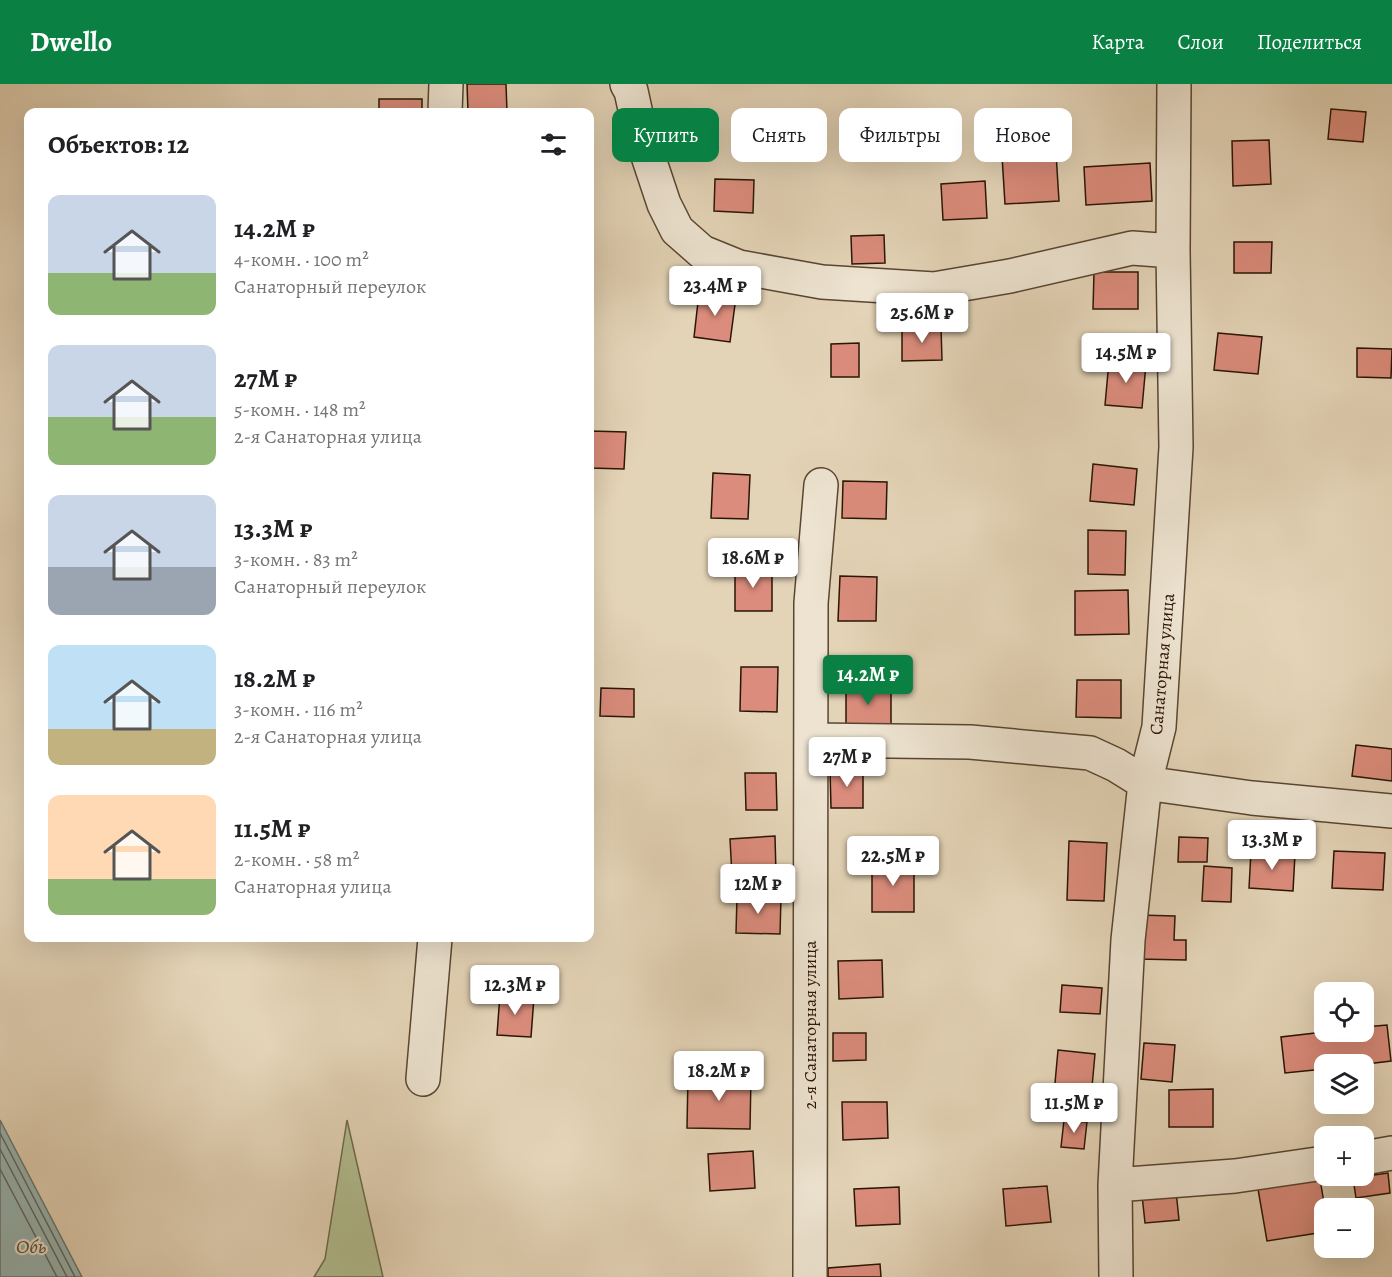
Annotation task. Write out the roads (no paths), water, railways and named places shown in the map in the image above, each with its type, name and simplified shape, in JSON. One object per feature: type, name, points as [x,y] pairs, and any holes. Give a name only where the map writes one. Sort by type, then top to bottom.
[{"type":"street","points":[[445,108],[446,84]]},
{"type":"street","points":[[627,84],[661,194],[677,230],[702,252],[739,267],[822,282],[934,289],[1010,276],[1132,248],[1173,251]]},
{"type":"street","name":"Санаторная улица","points":[[1116,1277],[1115,1185],[1128,940],[1145,783],[1160,727],[1176,447],[1173,251],[1174,84]]},
{"type":"street","name":"2-я Санаторная улица","points":[[810,1277],[811,603],[821,485]]},
{"type":"street","points":[[812,740],[970,742],[1090,753],[1116,765],[1145,783],[1252,798],[1392,811]]},
{"type":"street","points":[[423,1079],[435,942]]},
{"type":"street","points":[[1374,1156],[1392,1153]]},
{"type":"street","points":[[1115,1185],[1236,1176],[1314,1165]]},
{"type":"water","name":"Обь","points":[[0,1120],[82,1277],[0,1277]]}]
